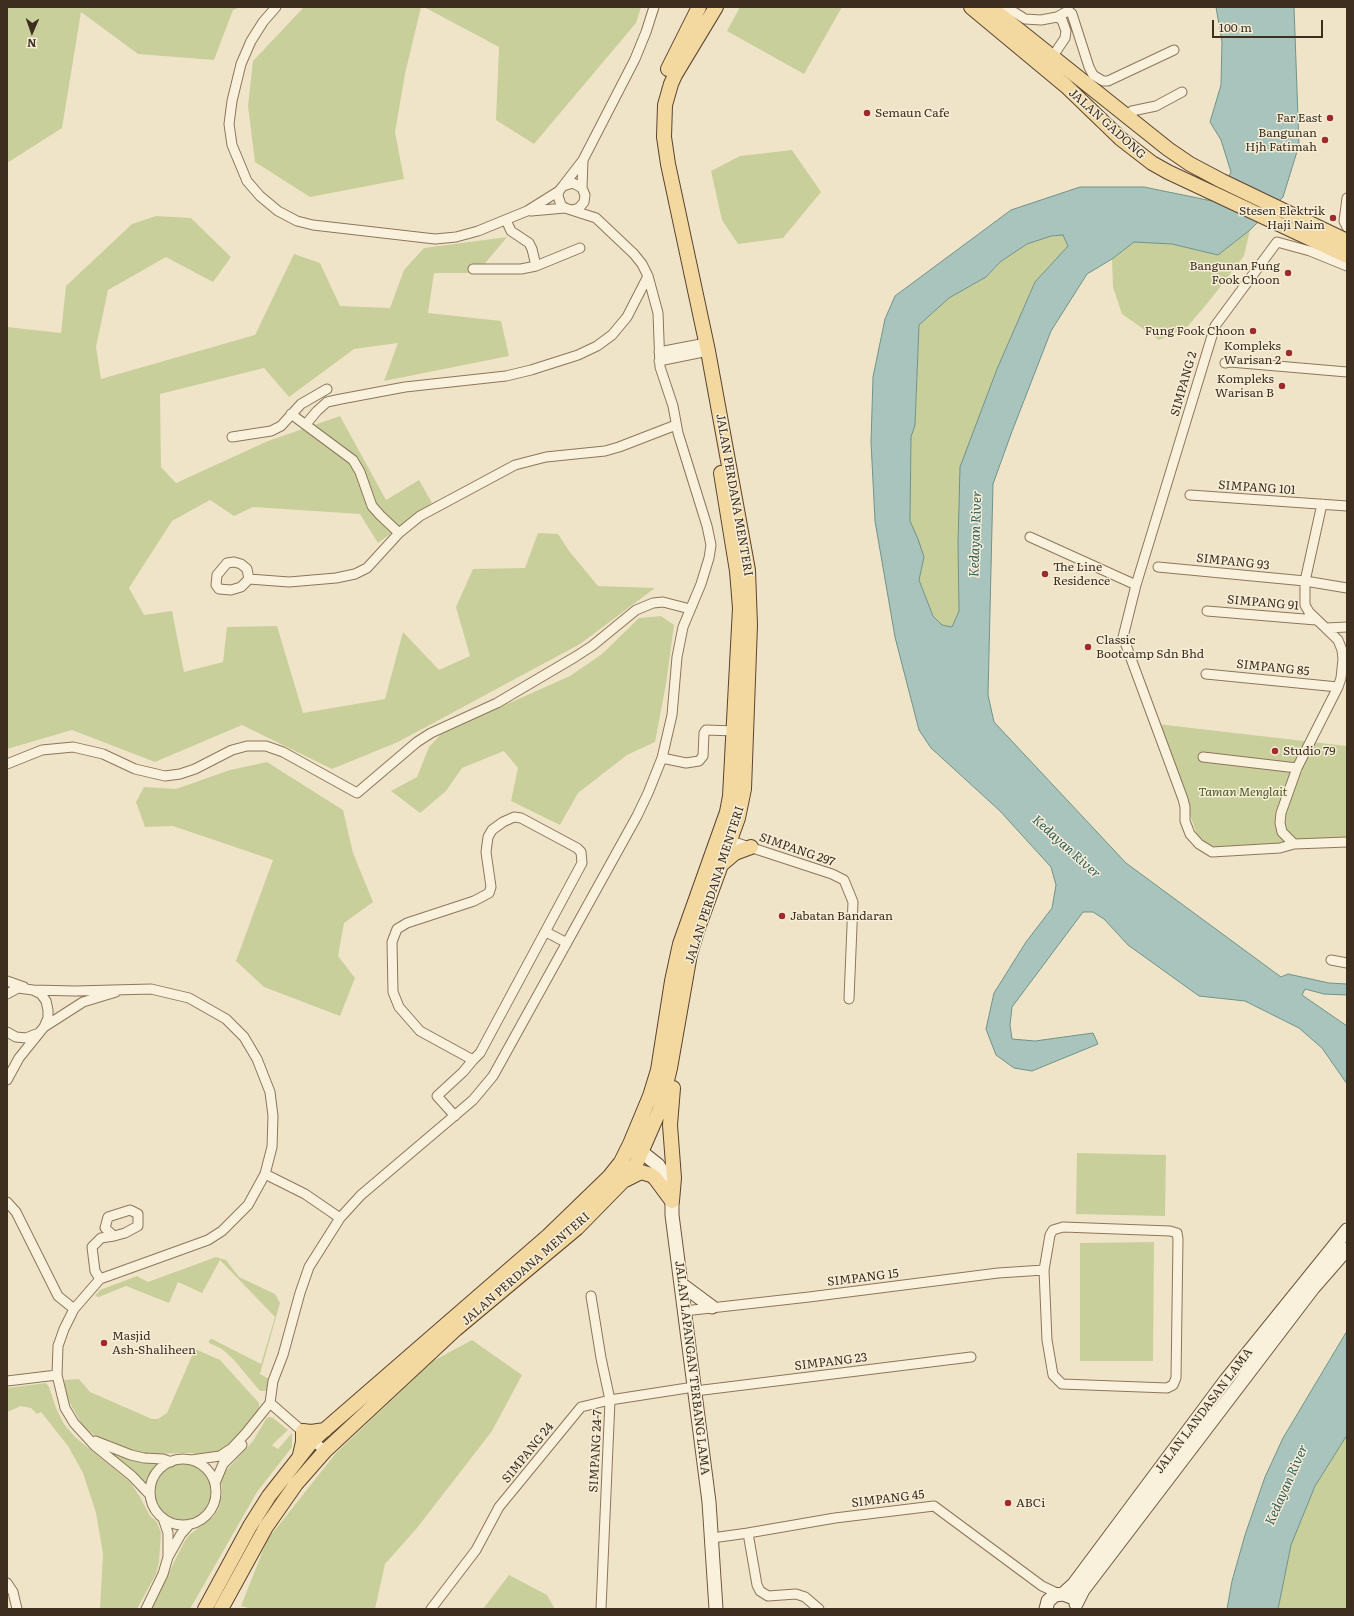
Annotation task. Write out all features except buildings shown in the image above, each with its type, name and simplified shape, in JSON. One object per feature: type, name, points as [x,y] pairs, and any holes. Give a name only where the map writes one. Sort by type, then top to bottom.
[{"type":"main road","name":"JALAN PERDANA MENTERI","points":[[205,1609],[250,1526],[269,1496],[298,1459],[308,1436],[325,1430],[563,1222],[636,1148],[660,1109],[692,947],[722,864],[730,796],[735,731],[740,626],[737,571],[704,348],[654,132],[654,116],[659,92],[699,7]]},
{"type":"main road","name":"JALAN PERDANA MENTERI","points":[[221,1609],[266,1527],[296,1484],[325,1451],[456,1329],[577,1228],[624,1180],[636,1148],[658,1070],[672,981],[680,944],[724,839],[738,818],[744,789],[750,625],[749,589],[745,550],[668,164],[663,123],[667,95],[675,75],[716,7]]},
{"type":"main road","name":"JALAN GADONG","points":[[971,7],[1127,116],[1168,149],[1190,164],[1347,241]]},
{"type":"main road","name":"JALAN GADONG","points":[[990,7],[1048,62],[1134,150],[1168,172],[1347,256]]},
{"type":"main road","points":[[722,864],[735,852],[751,847],[742,837],[738,818]]},
{"type":"main road","points":[[672,1201],[674,1178],[670,1125],[674,1043]]},
{"type":"main road","name":"JALAN LAPANGAN TERBANG LAMA","points":[[636,1148],[658,1164],[666,1178],[672,1201],[712,1538],[716,1609]]},
{"type":"main road","points":[[624,1180],[640,1172],[651,1175],[655,1178],[663,1192],[672,1201]]},
{"type":"main road","name":"JALAN LANDASAN LAMA","points":[[1054,1600],[1074,1584],[1231,1374],[1347,1230]]},
{"type":"main road","name":"JALAN LANDASAN LAMA","points":[[1076,1607],[1083,1590],[1313,1288],[1347,1249]]},
{"type":"main road","points":[[681,1284],[712,1307]]},
{"type":"main road","points":[[1054,1600],[1071,1597],[1076,1607]]},
{"type":"street","points":[[168,1558],[168,1533],[163,1518],[152,1504],[150,1495],[151,1484],[155,1475],[162,1467],[170,1462],[181,1459],[191,1460],[220,1456],[232,1448],[270,1403],[273,1381],[283,1355],[309,1267],[340,1218],[360,1195],[473,1100],[493,1076],[637,816],[648,794],[662,758],[672,715],[679,644],[683,627],[706,569],[710,545],[707,526],[676,425],[673,406],[664,383],[659,356],[658,313],[648,276],[642,264],[634,254],[596,218],[584,192],[573,183],[561,188],[527,211],[506,220],[478,231],[456,237],[435,239],[313,225],[297,221],[278,211],[260,196],[247,181],[232,145],[229,124],[233,94],[241,64],[251,41],[263,22],[276,7]]},
{"type":"street","points":[[596,218],[569,209],[559,201],[561,188],[583,160],[635,59],[654,7]]},
{"type":"street","points":[[1006,7],[1025,19],[1041,20],[1057,17],[1066,12],[1070,12],[1072,14],[1089,67],[1093,75],[1103,81],[1108,81],[1174,50]]},
{"type":"street","points":[[1048,62],[1065,38],[1066,31],[1062,20],[1057,17]]},
{"type":"street","points":[[1127,116],[1132,111],[1156,106],[1182,92]]},
{"type":"street","points":[[527,211],[579,208],[584,202],[583,160]]},
{"type":"street","points":[[1346,224],[1347,198]]},
{"type":"street","points":[[506,220],[511,230],[529,243],[536,266]]},
{"type":"street","name":"SIMPANG 2","points":[[1294,844],[1280,848],[1212,852],[1205,849],[1193,838],[1185,821],[1185,807],[1183,799],[1123,637],[1136,585],[1211,334],[1215,326],[1277,242],[1281,242],[1347,266]]},
{"type":"street","points":[[473,269],[507,270],[536,266],[580,248]]},
{"type":"street","points":[[306,424],[327,402],[405,387],[506,376],[531,370],[578,355],[597,346],[612,335],[627,318],[648,276]]},
{"type":"street","points":[[659,356],[704,348]]},
{"type":"street","points":[[1225,363],[1230,362],[1346,372]]},
{"type":"street","points":[[232,436],[271,431],[281,426],[291,414],[309,398],[327,390]]},
{"type":"street","points":[[291,414],[352,460],[360,472],[372,506],[399,533]]},
{"type":"street","points":[[249,579],[289,582],[336,578],[355,574],[367,568],[399,533],[420,516],[515,465],[546,457],[605,451],[676,425]]},
{"type":"street","name":"SIMPANG 101","points":[[1190,495],[1347,506]]},
{"type":"street","points":[[1322,504],[1305,581],[1305,605],[1316,620],[1338,640],[1342,650],[1341,678],[1338,687],[1297,768],[1285,799],[1280,823],[1286,838],[1294,844],[1347,842]]},
{"type":"street","points":[[1030,537],[1136,585]]},
{"type":"street","name":"SIMPANG 93","points":[[1158,567],[1305,581],[1347,588]]},
{"type":"street","points":[[7,764],[42,750],[58,747],[73,747],[103,754],[135,769],[164,776],[180,774],[195,769],[232,750],[248,746],[266,746],[283,752],[347,789],[357,793],[417,742],[431,733],[497,703],[575,657],[592,646],[640,608],[653,603],[663,602],[690,609]]},
{"type":"street","name":"SIMPANG 91","points":[[1207,611],[1316,620]]},
{"type":"street","points":[[1326,628],[1347,627]]},
{"type":"street","name":"SIMPANG 85","points":[[1206,674],[1338,687]]},
{"type":"street","points":[[662,758],[686,764],[699,760],[702,756],[704,733],[706,730],[735,731]]},
{"type":"street","points":[[1204,757],[1297,768]]},
{"type":"street","points":[[455,1116],[437,1096],[473,1060],[480,1053],[582,863],[581,852],[549,833],[514,817],[503,822],[492,830],[488,836],[486,852],[491,887],[489,892],[474,901],[407,923],[397,930],[392,942],[392,992],[399,1007],[420,1031],[473,1060]]},
{"type":"street","name":"SIMPANG 297","points":[[724,839],[832,874],[844,880],[853,902],[849,999]]},
{"type":"street","points":[[546,932],[567,943]]},
{"type":"street","points":[[1331,960],[1347,963]]},
{"type":"street","points":[[7,981],[41,994],[46,1001],[48,1010],[48,1018],[44,1027]]},
{"type":"street","points":[[7,994],[18,988],[75,991],[135,988],[165,991],[189,998],[214,1010],[226,1019],[244,1037],[257,1058],[266,1078],[272,1110],[272,1147],[265,1174],[248,1205],[222,1232],[180,1251],[100,1279],[74,1309],[64,1329],[58,1346],[56,1375],[65,1408],[74,1424],[95,1446],[132,1476],[150,1495]]},
{"type":"street","points":[[7,1080],[19,1058],[36,1034],[44,1027],[83,1002],[135,988]]},
{"type":"street","points":[[7,1032],[16,1037],[26,1038],[36,1034]]},
{"type":"street","points":[[265,1174],[276,1178],[305,1194],[340,1218]]},
{"type":"street","points":[[7,1202],[16,1212],[58,1296],[74,1309]]},
{"type":"street","points":[[1063,1227],[1170,1230],[1177,1233],[1176,1378],[1173,1385],[1167,1388],[1062,1384],[1053,1375],[1047,1340],[1044,1270],[1050,1235],[1053,1230],[1063,1227]]},
{"type":"street","points":[[100,1279],[95,1270],[92,1247],[101,1238],[114,1236]]},
{"type":"street","name":"SIMPANG 15","points":[[684,1311],[998,1273],[1044,1270]]},
{"type":"street","name":"SIMPANG 24-7","points":[[591,1296],[601,1358],[610,1400],[601,1609]]},
{"type":"street","name":"SIMPANG 23","points":[[694,1389],[971,1356]]},
{"type":"street","points":[[7,1381],[56,1375]]},
{"type":"street","name":"SIMPANG 24","points":[[431,1609],[476,1550],[499,1507],[581,1407],[610,1400],[694,1389]]},
{"type":"street","points":[[270,1403],[325,1451]]},
{"type":"street","points":[[215,1483],[223,1464],[251,1434],[262,1413]]},
{"type":"street","points":[[82,1433],[115,1450],[144,1458],[163,1459],[170,1462]]},
{"type":"street","points":[[163,1518],[180,1525],[190,1524],[200,1520],[208,1513],[214,1504],[216,1494],[215,1483],[210,1473],[202,1465],[191,1460]]},
{"type":"street","name":"SIMPANG 45","points":[[712,1538],[748,1534],[835,1518],[934,1506],[1042,1586],[1042,1592],[1054,1600]]},
{"type":"street","points":[[146,1609],[163,1574],[168,1558],[181,1534],[190,1524]]},
{"type":"street","points":[[748,1534],[757,1585],[760,1591],[768,1596],[796,1594],[805,1597],[819,1609]]},
{"type":"street","points":[[7,1583],[13,1592],[16,1609]]},
{"type":"green space","points":[[7,7],[240,7],[233,10],[214,60],[138,54],[81,12],[62,128],[7,163]]},
{"type":"green space","points":[[304,7],[421,7],[405,74],[395,132],[404,179],[310,197],[255,162],[248,106],[253,61]]},
{"type":"green space","points":[[424,7],[641,7],[636,23],[534,144],[496,120],[499,47]]},
{"type":"green space","points":[[740,7],[842,7],[804,74],[727,31]]},
{"type":"green space","points":[[792,150],[821,192],[783,238],[738,244],[722,220],[711,171],[740,156]]},
{"type":"green space","points":[[156,216],[191,218],[231,257],[213,282],[166,257],[108,290],[96,347],[101,379],[255,335],[294,254],[320,263],[340,306],[390,308],[404,270],[424,248],[507,237],[477,273],[434,273],[428,313],[501,321],[509,356],[384,381],[398,343],[354,349],[289,397],[264,368],[160,394],[161,467],[176,483],[268,441],[340,416],[386,500],[419,480],[432,503],[378,543],[360,514],[253,507],[234,516],[210,500],[172,521],[129,588],[144,615],[172,611],[184,672],[223,662],[227,627],[277,626],[303,713],[385,699],[403,632],[439,670],[470,656],[456,607],[473,569],[525,568],[538,533],[558,534],[569,551],[598,586],[655,588],[580,644],[398,742],[332,769],[242,725],[155,762],[72,730],[7,749],[7,327],[61,333],[66,286],[132,224]]},
{"type":"green space","points":[[1250,230],[1244,256],[1188,326],[1159,340],[1122,314],[1113,287],[1112,259],[1134,242],[1172,244],[1218,255]]},
{"type":"green space","points":[[1063,235],[1068,246],[1035,282],[997,369],[961,467],[958,543],[959,611],[952,627],[942,625],[933,615],[919,580],[924,557],[910,521],[911,437],[915,425],[919,325],[949,298],[986,277],[1000,262],[1027,244],[1051,236]]},
{"type":"green space","points":[[661,616],[674,625],[666,684],[655,742],[627,755],[578,793],[560,825],[511,801],[518,768],[504,751],[462,768],[446,791],[420,813],[391,791],[417,777],[429,747],[442,733],[570,676],[602,654],[639,618]]},
{"type":"green space","name":"Taman Menglait","points":[[1157,724],[1347,746],[1347,844],[1203,851]]},
{"type":"green space","points":[[267,762],[343,810],[353,853],[373,902],[344,923],[338,956],[355,978],[340,1016],[264,987],[236,961],[273,860],[173,826],[145,827],[136,802],[144,787],[176,789],[230,770]]},
{"type":"green space","points":[[1077,1153],[1166,1155],[1165,1216],[1076,1214]]},
{"type":"green space","points":[[1154,1242],[1153,1361],[1080,1361],[1080,1243]]},
{"type":"green space","points":[[216,1257],[226,1260],[239,1277],[275,1294],[280,1303],[260,1374],[271,1380],[266,1391],[260,1391],[234,1360],[222,1349],[209,1343],[209,1340],[212,1339],[261,1364],[275,1317],[220,1260],[202,1293],[178,1282],[169,1303],[126,1286],[99,1297],[95,1296],[100,1290],[137,1276],[148,1282]]},
{"type":"green space","points":[[472,1340],[522,1375],[492,1431],[417,1528],[385,1564],[375,1609],[253,1609],[241,1606],[267,1540],[336,1453],[433,1361]]},
{"type":"green space","points":[[195,1349],[220,1360],[259,1403],[259,1409],[245,1427],[227,1446],[218,1453],[200,1456],[193,1453],[150,1454],[109,1444],[83,1426],[67,1398],[64,1380],[79,1379],[90,1392],[152,1419],[158,1419],[167,1413]]},
{"type":"green space","points":[[46,1383],[64,1424],[75,1437],[130,1482],[150,1516],[157,1522],[161,1533],[159,1562],[156,1574],[137,1609],[100,1609],[103,1554],[96,1513],[83,1473],[68,1446],[41,1412],[37,1414],[31,1408],[21,1406],[7,1412],[7,1388]]},
{"type":"green space","points":[[269,1417],[273,1418],[288,1430],[272,1445],[278,1449],[292,1433],[292,1447],[257,1492],[190,1609],[151,1609],[184,1542],[189,1535],[213,1517],[219,1508],[222,1493],[221,1481],[223,1474],[253,1441],[266,1419]]},
{"type":"green space","points":[[1347,1435],[1347,1609],[1278,1609],[1290,1545],[1315,1486]]},
{"type":"green space","points":[[109,1452],[137,1460],[160,1463],[153,1470],[146,1488]]},
{"type":"green space","points":[[177,1464],[189,1464],[203,1472],[211,1486],[209,1503],[203,1512],[189,1520],[177,1520],[167,1515],[160,1508],[155,1498],[155,1486],[160,1476],[167,1469]]},
{"type":"green space","points":[[509,1575],[547,1595],[555,1609],[483,1609]]},
{"type":"water","name":"Kedayan River","points":[[1216,7],[1294,7],[1299,145],[1283,197],[1250,230],[1218,255],[1172,244],[1134,242],[1112,259],[1087,274],[1051,331],[993,484],[988,695],[994,722],[1126,863],[1281,977],[1288,974],[1329,983],[1347,984],[1347,995],[1324,994],[1305,989],[1302,995],[1347,1026],[1347,1084],[1322,1048],[1299,1028],[1245,1001],[1199,996],[1128,945],[1104,919],[1093,912],[1083,912],[1012,1007],[1010,1025],[1012,1039],[1035,1041],[1093,1033],[1098,1044],[1032,1071],[1014,1068],[996,1055],[986,1029],[994,993],[1026,942],[1052,908],[1056,885],[1051,867],[1000,811],[931,748],[919,730],[895,637],[875,521],[871,442],[873,377],[885,319],[895,296],[1011,210],[1080,187],[1144,187],[1217,202],[1231,172],[1221,140],[1210,122],[1221,85],[1222,42]],"holes":[[[1063,235],[1068,246],[1035,282],[997,369],[960,467],[958,543],[959,611],[952,627],[942,625],[933,616],[919,580],[924,557],[910,521],[911,437],[915,425],[919,325],[949,298],[986,277],[1000,262],[1027,244],[1051,236]]]},
{"type":"water","name":"Kedayan River","points":[[1347,1331],[1347,1435],[1315,1486],[1291,1545],[1278,1609],[1227,1609],[1232,1581],[1245,1535],[1265,1477],[1283,1438]]},
{"type":"place","name":"Semaun Cafe","points":[[867,113]]},
{"type":"place","name":"Far East","points":[[1330,118]]},
{"type":"place","name":"Bangunan Hjh Fatimah","points":[[1325,140]]},
{"type":"place","name":"Stesen Elektrik Haji Naim","points":[[1333,218]]},
{"type":"place","name":"Bangunan Fung Fook Choon","points":[[1288,273]]},
{"type":"place","name":"Fung Fook Choon","points":[[1253,331]]},
{"type":"place","name":"Kompleks Warisan 2","points":[[1289,353]]},
{"type":"place","name":"Kompleks Warisan B","points":[[1282,386]]},
{"type":"place","name":"The Line Residence","points":[[1045,574]]},
{"type":"place","name":"Classic Bootcamp Sdn Bhd","points":[[1088,647]]},
{"type":"place","name":"Studio 79","points":[[1275,751]]},
{"type":"place","name":"Jabatan Bandaran","points":[[782,916]]},
{"type":"place","name":"Masjid Ash-Shaliheen","points":[[104,1343]]},
{"type":"place","name":"ABCi","points":[[1008,1503]]}]
